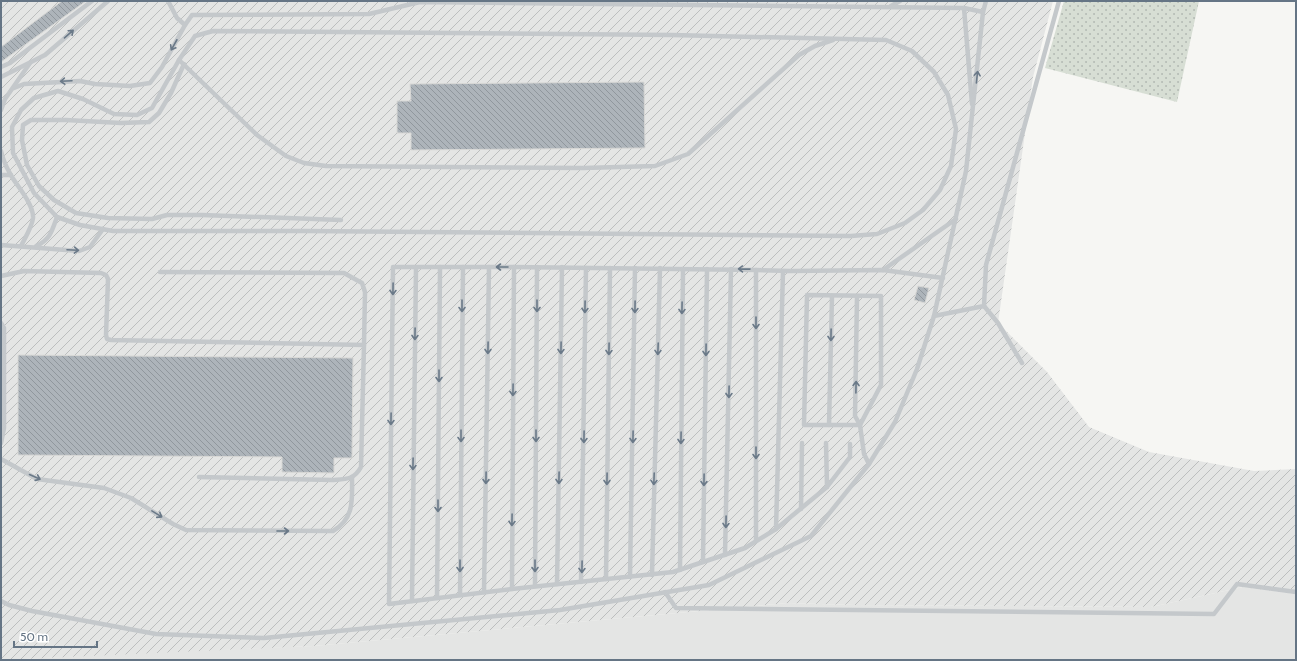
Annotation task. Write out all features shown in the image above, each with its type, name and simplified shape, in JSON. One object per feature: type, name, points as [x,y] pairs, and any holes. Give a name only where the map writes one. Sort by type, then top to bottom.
[{"type":"lane","points":[[1,67],[10,63],[92,1]]},
{"type":"lane","points":[[1,77],[45,55],[108,1]]},
{"type":"lane","points":[[168,1],[177,18],[185,25]]},
{"type":"lane","points":[[890,7],[900,1]]},
{"type":"lane","points":[[1,601],[9,605],[32,611],[156,634],[264,638],[560,610],[709,585],[810,536],[869,464],[896,422],[917,369],[934,316],[966,171],[983,12],[986,1]]},
{"type":"lane","points":[[1022,363],[998,322],[984,306],[986,265],[1059,1]]},
{"type":"lane","points":[[14,88],[24,84],[80,81],[95,84],[130,86],[150,83],[162,67],[192,15],[369,14],[420,2],[964,8],[983,12]]},
{"type":"lane","points":[[964,8],[973,115]]},
{"type":"lane","points":[[213,31],[602,34],[838,39],[886,40],[912,51],[934,72],[948,95],[956,129],[951,166],[940,190],[923,210],[911,219],[905,223],[877,234],[851,236],[307,231],[113,231],[80,225],[57,217],[34,193],[13,153],[12,127],[21,110],[34,98],[58,91],[83,99],[114,114],[137,115],[152,108],[179,60],[195,36],[213,31]]},
{"type":"lane","points":[[179,60],[257,134],[286,156],[304,163],[334,166],[583,168],[655,166],[688,154],[799,55],[815,46],[838,39]]},
{"type":"lane","points":[[1,110],[5,99],[31,62]]},
{"type":"lane","points":[[184,64],[171,93],[159,113],[148,122],[121,124],[66,120],[31,120],[23,125],[22,140],[27,165],[39,186],[54,200],[76,212],[108,218],[152,219],[167,215],[202,215],[340,220]]},
{"type":"lane","points":[[1,151],[3,159],[11,175],[29,204],[33,217],[31,226],[20,246]]},
{"type":"lane","points":[[1,175],[11,175]]},
{"type":"lane","points":[[34,247],[44,242],[52,231],[57,217]]},
{"type":"lane","points":[[883,270],[956,219]]},
{"type":"lane","points":[[1,245],[79,251],[90,247],[103,229]]},
{"type":"lane","points":[[850,444],[850,457],[826,487],[776,529],[745,548],[725,555],[673,572],[535,586],[389,604],[393,267],[660,268],[783,271],[883,270],[943,278]]},
{"type":"lane","points":[[412,601],[416,267]]},
{"type":"lane","points":[[437,598],[440,267]]},
{"type":"lane","points":[[460,595],[463,267]]},
{"type":"lane","points":[[484,592],[489,267]]},
{"type":"lane","points":[[512,589],[514,267]]},
{"type":"lane","points":[[535,586],[537,267]]},
{"type":"lane","points":[[557,584],[562,267]]},
{"type":"lane","points":[[581,582],[586,268]]},
{"type":"lane","points":[[606,579],[610,268]]},
{"type":"lane","points":[[630,577],[635,268]]},
{"type":"lane","points":[[652,575],[660,268]]},
{"type":"lane","points":[[680,570],[683,269]]},
{"type":"lane","points":[[703,562],[707,269]]},
{"type":"lane","points":[[725,555],[731,269]]},
{"type":"lane","points":[[756,270],[756,541]]},
{"type":"lane","points":[[1,276],[24,271],[101,273],[106,275],[108,279],[106,335],[108,339],[111,340],[364,345]]},
{"type":"lane","points":[[776,529],[783,271]]},
{"type":"lane","points":[[160,272],[344,273],[362,283],[365,292],[361,467],[357,475],[348,479],[332,480],[199,477]]},
{"type":"lane","points":[[807,295],[881,296],[881,385],[860,425],[804,425],[807,295]]},
{"type":"lane","points":[[829,425],[832,296]]},
{"type":"lane","points":[[857,296],[855,416],[860,425],[864,454],[869,464]]},
{"type":"lane","points":[[934,316],[984,306]]},
{"type":"lane","points":[[1,323],[4,328],[4,428],[1,443]]},
{"type":"lane","points":[[801,509],[802,443]]},
{"type":"lane","points":[[826,443],[826,487]]},
{"type":"lane","points":[[1,459],[37,480],[104,488],[131,498],[173,524],[186,530],[333,531],[341,526],[351,509],[352,477]]},
{"type":"lane","points":[[665,592],[676,608],[1214,614],[1237,584],[1296,592]]},
{"type":"shaded area","points":[[1,1],[1053,1],[1033,77],[998,323],[1047,372],[1089,427],[1149,452],[1254,471],[1296,469],[1296,594],[1243,587],[1151,607],[854,605],[788,603],[313,646],[1,660]]},
{"type":"shaded area","points":[[1064,1],[1199,1],[1177,102],[1045,68]]},
{"type":"shaded area","points":[[1243,587],[1296,594],[1296,660],[1,660],[313,646],[788,603],[854,605],[1151,607]]},
{"type":"building","points":[[62,1],[86,1],[1,62],[1,47]]},
{"type":"building","points":[[644,82],[645,148],[411,150],[411,133],[397,133],[397,101],[411,101],[410,84]]},
{"type":"building","points":[[918,286],[929,288],[925,303],[914,300]]},
{"type":"building","points":[[18,355],[353,358],[352,458],[334,458],[334,473],[282,472],[282,457],[18,455]]}]
